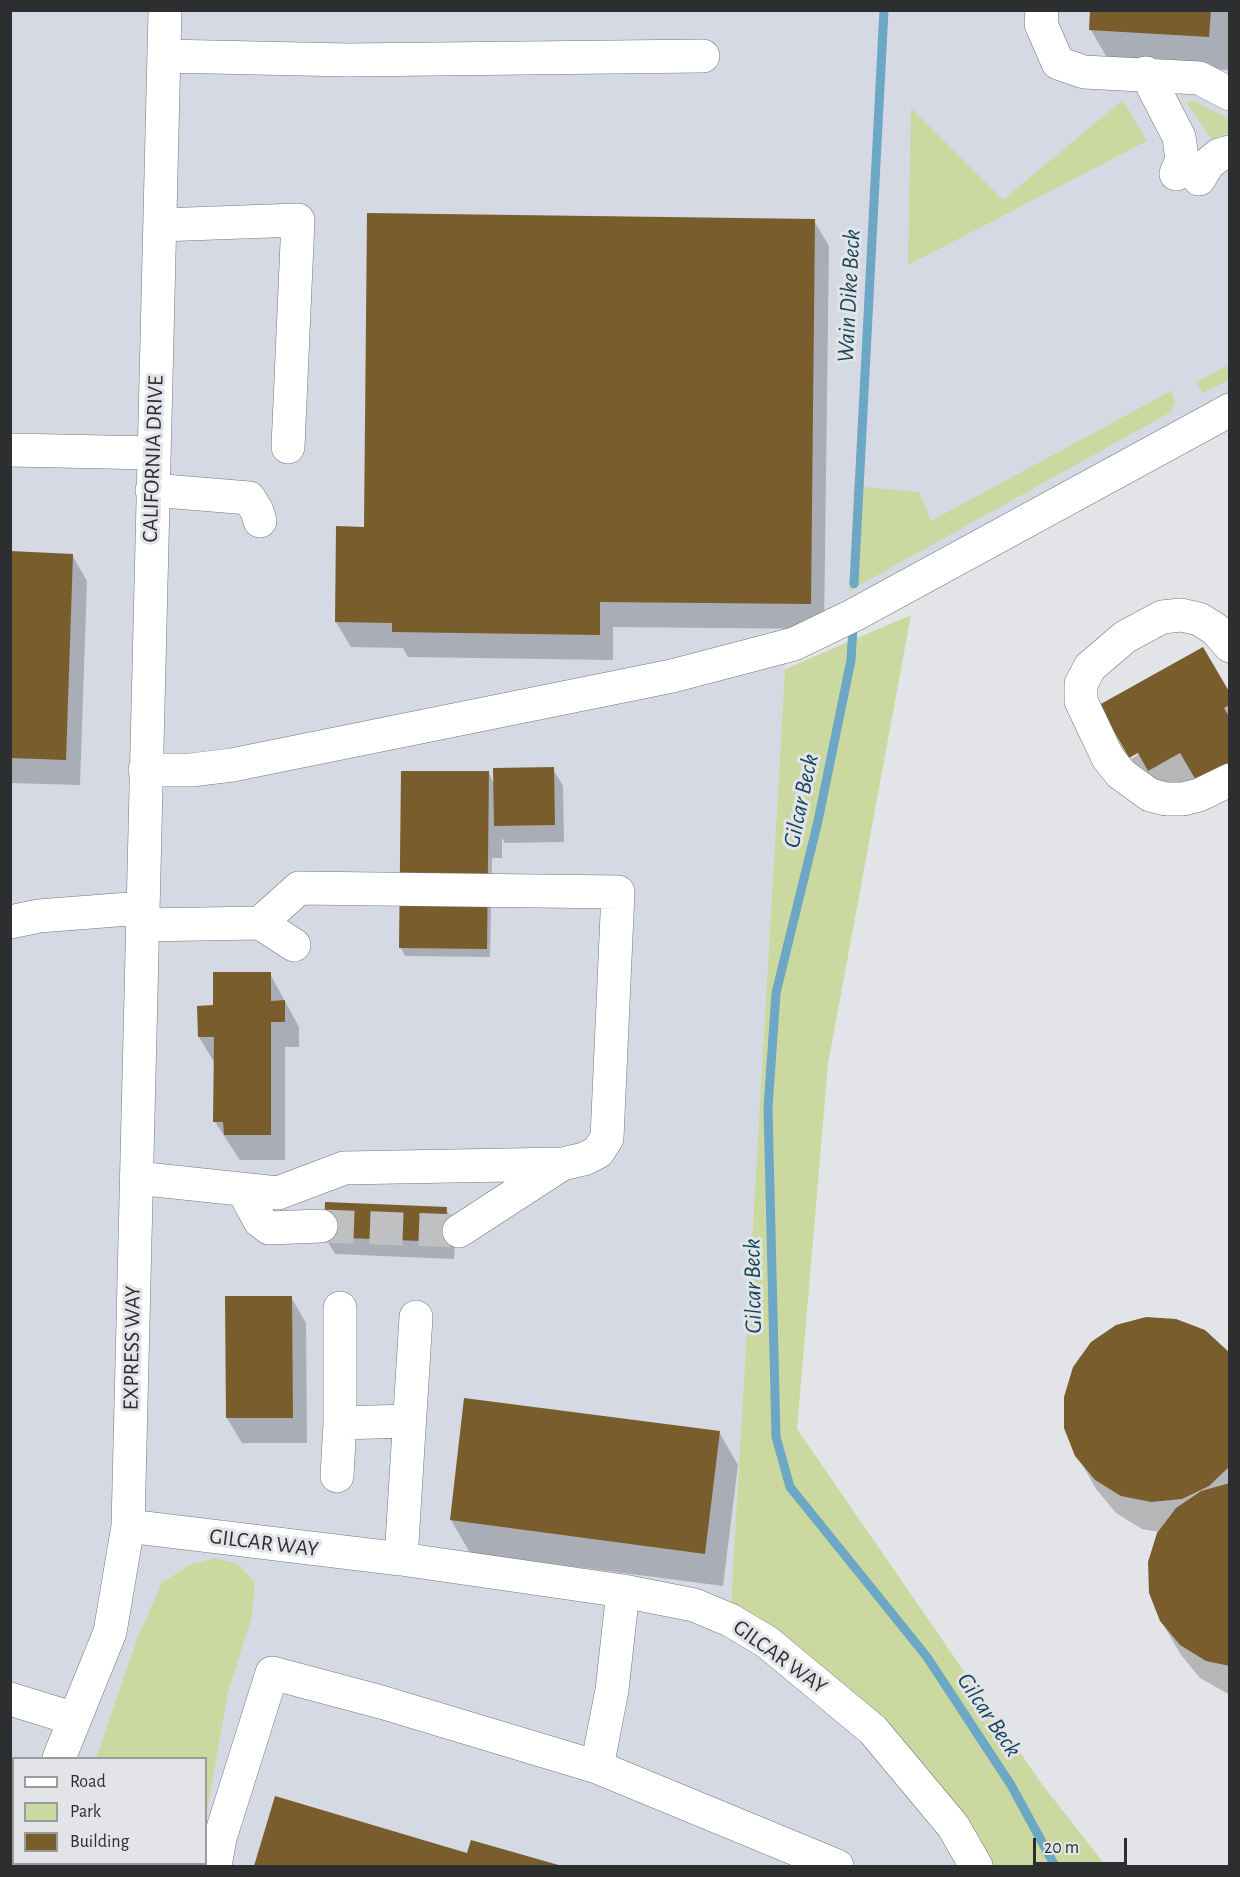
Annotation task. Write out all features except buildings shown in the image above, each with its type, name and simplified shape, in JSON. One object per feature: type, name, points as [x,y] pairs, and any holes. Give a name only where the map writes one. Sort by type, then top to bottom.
[{"type":"street","name":"CALIFORNIA DRIVE","points":[[142,917],[165,10]]},
{"type":"street","points":[[1042,10],[1041,24],[1058,63],[1084,72],[1146,73],[1199,78],[1229,92]]},
{"type":"street","points":[[165,56],[348,60],[703,56]]},
{"type":"street","points":[[1146,73],[1179,137],[1187,176],[1208,165],[1219,155],[1230,152]]},
{"type":"street","points":[[160,225],[298,220],[288,447]]},
{"type":"street","points":[[145,770],[191,770],[243,763],[672,676],[794,644],[854,615],[1230,410]]},
{"type":"street","points":[[10,450],[153,453]]},
{"type":"street","points":[[152,489],[249,498],[260,521]]},
{"type":"street","points":[[1230,646],[1215,629],[1198,619],[1181,615],[1162,617],[1125,637],[1090,667],[1082,684],[1081,701],[1108,758],[1121,774],[1150,795],[1166,799],[1184,799],[1199,795],[1230,780]]},
{"type":"street","points":[[136,1178],[278,1193],[344,1168],[562,1164],[584,1159],[598,1152],[607,1138],[618,892],[299,888],[260,922]]},
{"type":"street","points":[[10,922],[39,916],[260,922],[294,945]]},
{"type":"street","name":"EXPRESS WAY","points":[[59,1757],[110,1632],[128,1526],[142,917]]},
{"type":"street","points":[[459,1231],[562,1164]]},
{"type":"street","points":[[243,1190],[260,1221],[269,1228],[321,1226]]},
{"type":"street","points":[[337,1476],[340,1423],[340,1308]]},
{"type":"street","points":[[400,1559],[416,1317]]},
{"type":"street","points":[[340,1423],[408,1421]]},
{"type":"street","name":"GILCAR WAY","points":[[128,1526],[400,1559],[623,1591],[694,1605],[730,1620],[793,1663],[873,1730],[953,1826],[976,1866]]},
{"type":"street","points":[[597,1767],[612,1690],[623,1591]]},
{"type":"street","points":[[215,1866],[220,1838],[272,1673],[381,1702],[597,1767],[837,1866]]},
{"type":"street","points":[[10,1699],[75,1719]]},
{"type":"shaded area","points":[[11,11],[1229,11],[1229,410],[794,644],[785,669],[730,1619],[819,1683],[976,1866],[197,1866],[207,1865],[207,1812],[228,1693],[252,1617],[255,1582],[238,1564],[189,1565],[162,1583],[138,1636],[96,1757],[12,1757],[12,1865],[60,1865],[11,1866]]},
{"type":"green space","points":[[1123,100],[1147,141],[908,265],[911,108],[1003,200]]},
{"type":"green space","points":[[1194,101],[1229,119],[1229,133],[1211,139],[1186,102]]},
{"type":"green space","points":[[1229,365],[1229,380],[1203,393],[1196,382]]},
{"type":"green space","points":[[1171,391],[1175,401],[1171,412],[849,591],[854,486],[919,492],[931,521]]},
{"type":"green space","points":[[911,615],[828,1064],[797,1429],[1041,1783],[1106,1866],[976,1866],[953,1826],[730,1620],[785,669]]},
{"type":"green space","points":[[215,1558],[238,1564],[255,1582],[252,1617],[228,1693],[207,1812],[207,1757],[96,1757],[138,1636],[162,1583],[189,1565]]},
{"type":"green space","points":[[60,1865],[197,1865],[197,1866]]},
{"type":"waterway","name":"Wain Dike Beck","points":[[854,584],[884,10]]},
{"type":"waterway","name":"Gilcar Beck","points":[[853,627],[851,660],[818,821],[776,993],[768,1108],[776,1437],[790,1487],[927,1657],[1011,1785],[1055,1866]]},
{"type":"tunnel","points":[[321,1226],[459,1231]]}]
